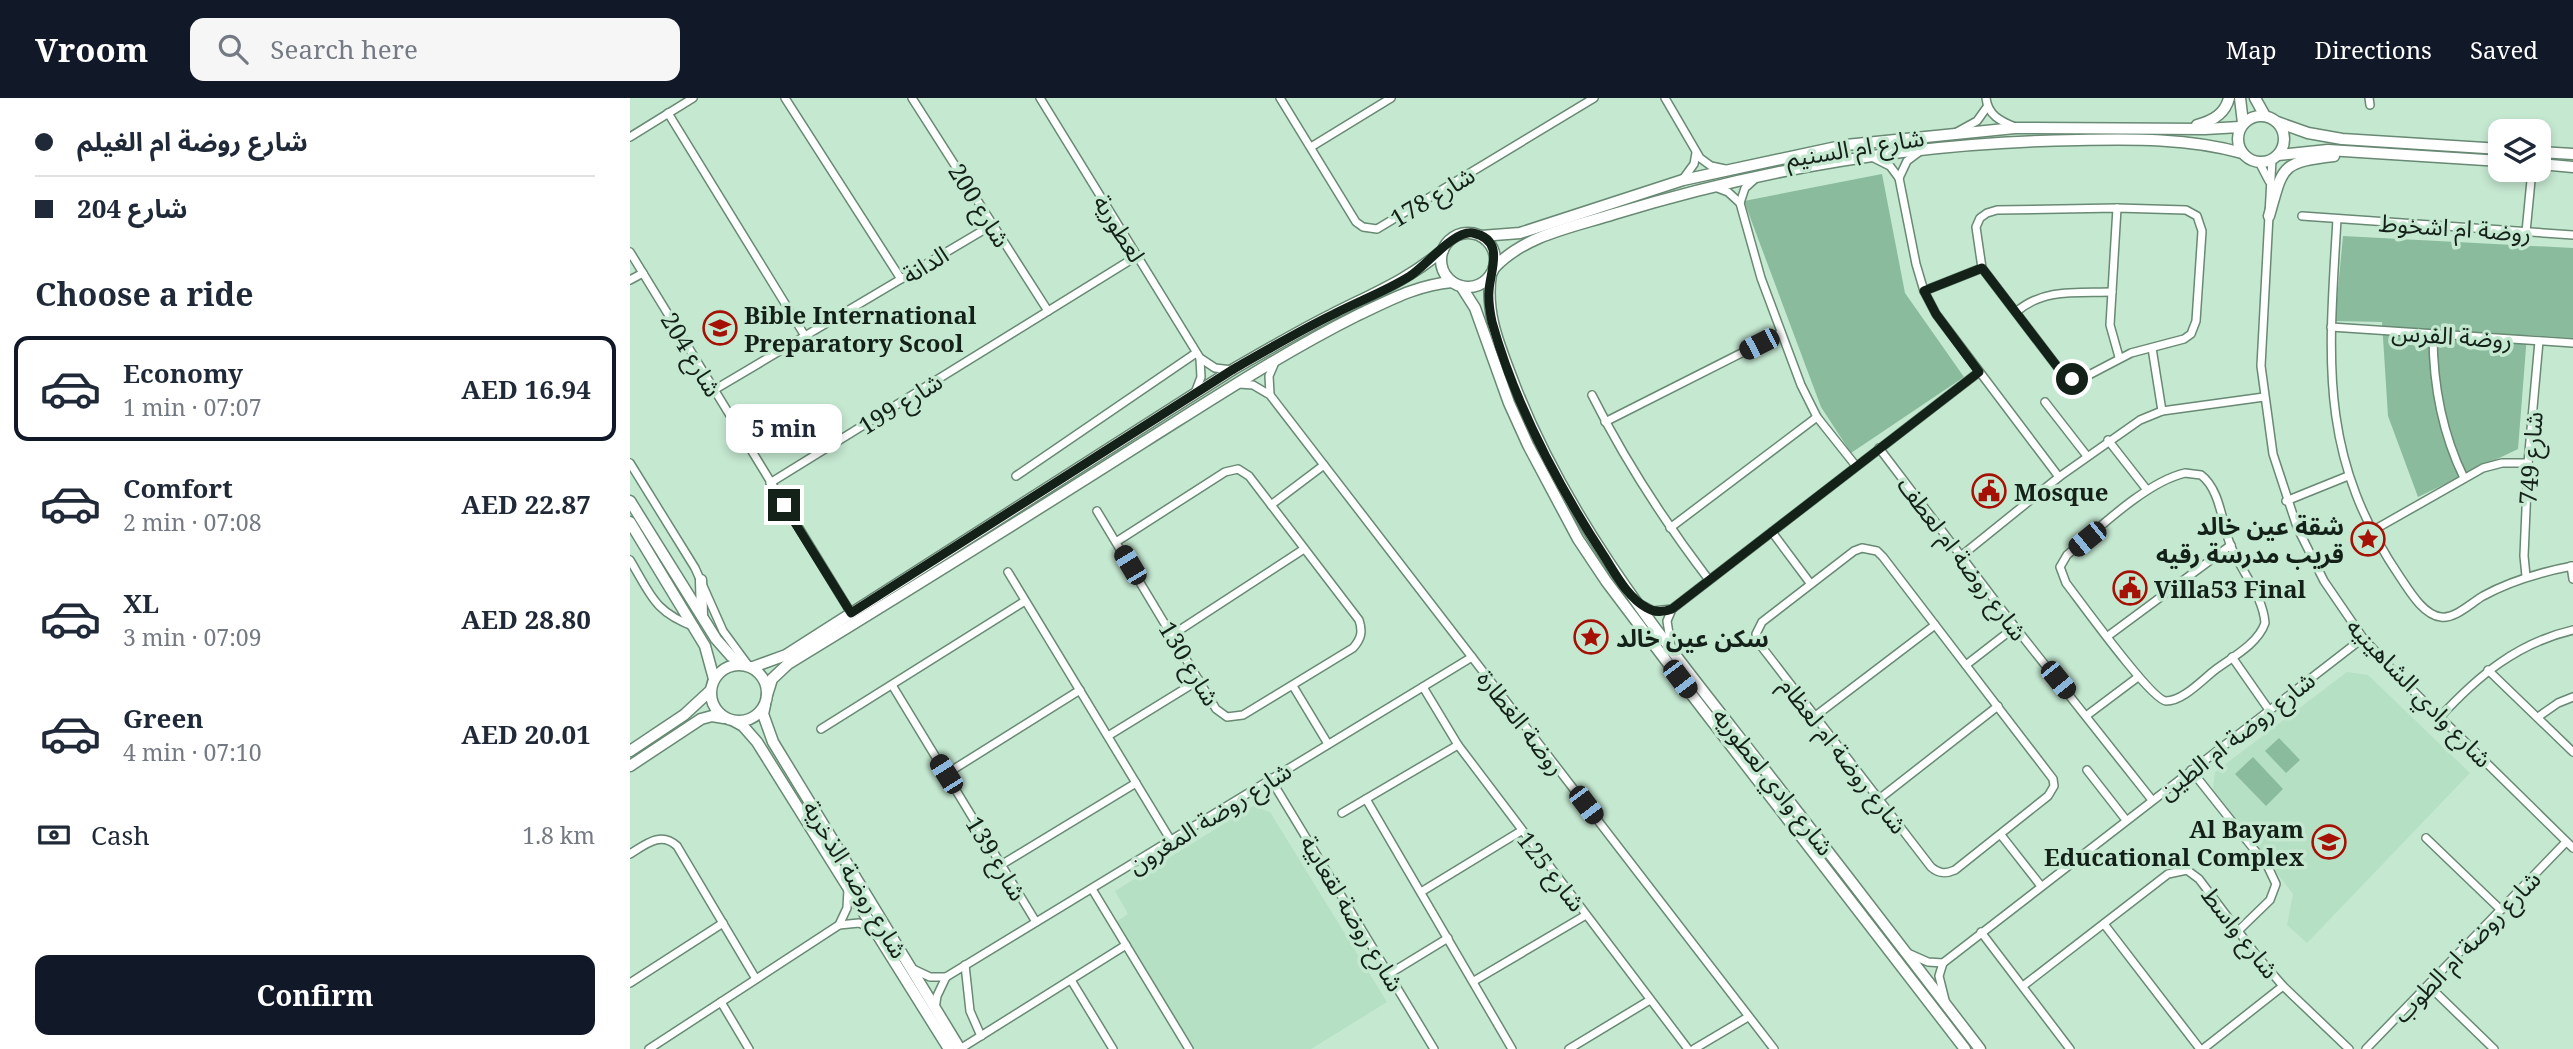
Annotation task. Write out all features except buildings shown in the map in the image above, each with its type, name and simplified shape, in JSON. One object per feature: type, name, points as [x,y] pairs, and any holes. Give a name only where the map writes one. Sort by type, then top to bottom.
[{"type":"main road","points":[[2175,129],[2210,121],[2224,111],[2229,98]]},
{"type":"main road","points":[[2240,98],[2242,125],[2237,140],[2242,153],[2253,161],[2312,150],[2488,160]]},
{"type":"main road","points":[[2255,98],[2265,116]]},
{"type":"main road","points":[[2242,125],[2253,117],[2265,116],[2308,133],[2333,138],[2488,148]]},
{"type":"main road","points":[[2275,157],[2282,149],[2284,135],[2277,122]]},
{"type":"main road","name":"شارع ام السنيم","points":[[1481,236],[1520,233],[1683,180],[1846,145],[2015,128],[2175,129],[2242,125]]},
{"type":"main road","name":"شارع ام السنيم","points":[[1493,271],[1510,254],[1536,239],[1653,202],[1819,164],[1999,143],[2089,140],[2184,142],[2242,153]]},
{"type":"main road","points":[[2269,216],[2280,178],[2288,168],[2312,159],[2375,152]]},
{"type":"main road","points":[[2551,153],[2573,154]]},
{"type":"main road","points":[[2551,165],[2573,167]]},
{"type":"main road","points":[[630,751],[684,715],[710,691],[714,679],[723,669],[786,655],[1232,370],[1297,333],[1396,284],[1421,268],[1443,250],[1448,242],[1463,233],[1481,236],[1492,248],[1493,271],[1478,285],[1431,283],[1401,294],[1277,359],[940,572],[788,664],[772,679],[766,700],[752,718],[712,716],[701,719],[630,766]]},
{"type":"main road","points":[[1443,250],[1442,267],[1456,284]]},
{"type":"main road","name":"شارع وادي لعطوريه","points":[[1493,271],[1489,304],[1492,321],[1520,399],[1555,475],[1583,524],[1673,651],[1980,1049]]},
{"type":"main road","name":"شارع وادي لعطوريه","points":[[1456,284],[1475,308],[1514,414],[1578,539],[1606,581],[1695,699],[1965,1049]]},
{"type":"main road","points":[[630,500],[724,649],[763,678],[766,700]]},
{"type":"main road","points":[[630,522],[695,628],[709,656],[714,679]]},
{"type":"main road","points":[[701,580],[702,617]]},
{"type":"main road","points":[[710,691],[714,707],[730,719]]},
{"type":"main road","name":"شارع روضة الذخرية","points":[[766,700],[763,714],[773,742],[960,1049]]},
{"type":"main road","name":"شارع روضة الذخرية","points":[[730,719],[743,726],[757,743],[948,1049]]},
{"type":"street","points":[[630,137],[692,98]]},
{"type":"street","points":[[785,98],[901,279]]},
{"type":"street","name":"شارع 200","points":[[912,98],[1048,311]]},
{"type":"street","name":"لعطورية","points":[[1040,98],[1198,356]]},
{"type":"street","name":"شارع 178","points":[[1280,98],[1356,222],[1363,227],[1377,229],[1594,98]]},
{"type":"street","points":[[1311,147],[1391,98]]},
{"type":"street","points":[[1665,98],[1705,163],[1727,169]]},
{"type":"street","points":[[1987,102],[1996,117],[2015,128]]},
{"type":"street","points":[[1955,132],[1978,121],[1987,102]]},
{"type":"street","points":[[668,113],[804,336]]},
{"type":"street","points":[[1899,178],[1907,161],[1922,150]]},
{"type":"street","points":[[1683,180],[1692,169],[1696,152]]},
{"type":"street","points":[[1872,157],[1890,166],[1899,178],[1916,264],[1924,291],[1936,314],[2059,477]]},
{"type":"street","name":"شارع وادي الشاهينيه","points":[[2275,157],[2270,185],[2261,335],[2264,397],[2273,454],[2286,501],[2315,564],[2363,638],[2440,718],[2573,848]]},
{"type":"street","name":"شارع وادي الشاهينيه","points":[[2259,162],[2270,185]]},
{"type":"street","points":[[1740,203],[1745,188],[1757,177]]},
{"type":"street","points":[[2526,232],[2531,182]]},
{"type":"street","points":[[1713,187],[1728,192],[1740,203],[1761,278],[1801,385],[1817,417],[1856,467]]},
{"type":"street","points":[[2118,208],[2111,332],[2119,357]]},
{"type":"street","points":[[2118,208],[2186,210],[2197,216],[2202,231],[2194,329],[2184,339],[2119,357],[2085,377],[2072,379],[2066,376],[1982,268],[1976,227],[1980,218],[1997,211],[2118,208]]},
{"type":"street","name":"روضة ام اشخوط","points":[[2302,216],[2573,235]]},
{"type":"street","points":[[2337,219],[2331,327],[2332,390],[2348,476],[2372,531],[2413,595],[2428,611],[2440,617],[2454,615],[2480,598],[2526,576],[2572,566],[2573,579]]},
{"type":"street","name":"الدانة","points":[[714,390],[992,225]]},
{"type":"street","name":"شارع 204","points":[[630,252],[851,613]]},
{"type":"street","name":"شارع 199","points":[[770,483],[1137,256]]},
{"type":"street","points":[[1924,291],[1982,268]]},
{"type":"street","points":[[630,280],[643,273]]},
{"type":"street","points":[[2016,312],[2026,303],[2045,295],[2112,292]]},
{"type":"street","name":"روضة الفرس","points":[[2331,327],[2573,343]]},
{"type":"street","points":[[1605,422],[1781,332]]},
{"type":"street","points":[[2433,334],[2434,372],[2441,413],[2464,478]]},
{"type":"street","name":"شارع 749","points":[[2526,576],[2524,556],[2528,463],[2539,341]]},
{"type":"street","points":[[2152,348],[2162,411]]},
{"type":"street","points":[[1198,356],[1215,368],[1232,370]]},
{"type":"street","points":[[1195,393],[1201,377],[1198,356]]},
{"type":"street","points":[[1016,476],[1198,356]]},
{"type":"street","points":[[1270,395],[1269,376],[1277,359]]},
{"type":"street","points":[[1673,651],[1666,629],[1672,609],[1979,372]]},
{"type":"street","points":[[1234,385],[1253,385],[1270,395]]},
{"type":"street","name":"روضة الغطارة","points":[[1270,395],[1774,1049]]},
{"type":"street","points":[[1592,395],[1623,455],[1670,528],[1709,580]]},
{"type":"street","points":[[1961,556],[2059,477],[2140,420],[2162,411],[2264,397]]},
{"type":"street","points":[[2045,402],[2087,456]]},
{"type":"street","points":[[1670,528],[1817,417]]},
{"type":"street","points":[[2108,440],[2147,490]]},
{"type":"street","name":"شارع روضة ام لعطف","points":[[1879,448],[2015,627],[2152,800]]},
{"type":"street","points":[[630,463],[701,580],[719,623],[747,665]]},
{"type":"street","points":[[2372,531],[2489,465],[2528,463]]},
{"type":"street","points":[[1271,505],[1324,465]]},
{"type":"street","name":"شارع 130","points":[[1097,511],[1216,709],[1227,717],[1243,715],[1293,686],[1353,648],[1362,635],[1359,620],[1249,476],[1238,469],[1225,472],[1116,542]]},
{"type":"street","points":[[2175,475],[2201,475],[2211,487],[2231,545],[2261,606],[2265,623],[2256,638],[2174,700],[2160,700],[2138,677],[2066,583],[2060,567],[2067,555],[2147,490],[2175,475]]},
{"type":"street","points":[[2286,501],[2348,476]]},
{"type":"street","points":[[1772,532],[1810,583]]},
{"type":"street","points":[[2108,636],[2231,545]]},
{"type":"street","name":"شارع روضة ام لعظام","points":[[1869,548],[1884,557],[2051,774],[2054,786],[2048,796],[1949,873],[1936,872],[1762,650],[1756,634],[1762,622],[1810,583],[1854,551],[1869,548]]},
{"type":"street","points":[[1172,635],[1304,550]]},
{"type":"street","points":[[630,560],[662,610],[675,620],[695,628]]},
{"type":"street","points":[[1008,572],[1170,839]]},
{"type":"street","points":[[1635,600],[1653,611],[1672,609]]},
{"type":"street","points":[[821,729],[1025,601]]},
{"type":"street","points":[[1814,717],[1935,625]]},
{"type":"street","points":[[1966,665],[2015,627]]},
{"type":"street","points":[[2440,718],[2465,690],[2488,670],[2521,648],[2573,630]]},
{"type":"street","name":"شارع روضة ام الطين","points":[[1943,963],[2363,638]]},
{"type":"street","name":"شارع روضة المغرون","points":[[946,977],[1472,657]]},
{"type":"street","points":[[2232,657],[2269,710]]},
{"type":"street","points":[[2488,670],[2573,752]]},
{"type":"street","points":[[2087,716],[2138,677]]},
{"type":"street","points":[[1108,736],[1199,680]]},
{"type":"street","name":"شارع 139","points":[[892,685],[1037,922]]},
{"type":"street","points":[[1293,686],[1328,744]]},
{"type":"street","name":"شارع 125","points":[[1423,687],[1458,745],[1688,1049]]},
{"type":"street","points":[[946,774],[1080,690]]},
{"type":"street","points":[[2538,717],[2558,703],[2573,697]]},
{"type":"street","points":[[1879,799],[1998,706]]},
{"type":"street","points":[[630,745],[642,743]]},
{"type":"street","points":[[1342,813],[1458,745]]},
{"type":"street","points":[[2190,770],[2268,867],[2276,884],[2270,900],[2238,931]]},
{"type":"street","points":[[2087,771],[2126,820]]},
{"type":"street","name":"شارع روضة لقعابية","points":[[1270,778],[1434,1049]]},
{"type":"street","points":[[1001,865],[1136,783]]},
{"type":"street","points":[[1366,799],[1512,1049]]},
{"type":"street","points":[[1420,892],[1521,831]]},
{"type":"street","points":[[2001,835],[2041,886]]},
{"type":"street","points":[[2426,838],[2501,910]]},
{"type":"street","points":[[630,854],[656,839],[671,840],[756,979]]},
{"type":"street","name":"شارع روضة ام الطوب","points":[[2366,1049],[2430,986],[2566,842]]},
{"type":"street","name":"شارع واسط","points":[[2023,986],[2168,874],[2186,870],[2199,879],[2283,986],[2348,1049]]},
{"type":"street","points":[[839,925],[847,908],[848,889]]},
{"type":"street","points":[[1091,889],[1189,1049]]},
{"type":"street","points":[[1474,981],[1586,915]]},
{"type":"street","points":[[630,984],[723,923]]},
{"type":"street","points":[[649,1049],[839,925],[859,923],[872,928]]},
{"type":"street","points":[[2104,924],[2202,1049],[2283,986]]},
{"type":"street","points":[[1981,932],[2070,1049]]},
{"type":"street","points":[[1390,974],[1448,938]]},
{"type":"street","points":[[960,1049],[1126,945]]},
{"type":"street","points":[[1905,951],[1922,960],[1943,963],[1940,983],[1947,1005]]},
{"type":"street","points":[[965,965],[970,1011],[981,1036]]},
{"type":"street","points":[[910,967],[923,975],[946,977],[937,996],[936,1010]]},
{"type":"street","points":[[1071,979],[1113,1049]]},
{"type":"street","points":[[2430,986],[2494,1049]]},
{"type":"street","points":[[1569,1049],[1650,1000]]},
{"type":"street","points":[[720,1002],[749,1049]]},
{"type":"street","points":[[1694,1049],[1748,1017]]},
{"type":"shaded area","points":[[1882,174],[1905,293],[1964,377],[1851,453],[1821,407],[1744,201]]},
{"type":"shaded area","points":[[2343,236],[2573,248],[2573,338],[2527,335],[2518,449],[2418,497],[2388,416],[2382,322],[2335,321]]},
{"type":"shaded area","name":"Bible International Preparatory Scool","points":[[721,308],[738,336],[718,346],[702,320]]},
{"type":"shaded area","name":"Al Bayam Educational Complex","points":[[2347,672],[2368,675],[2470,773],[2307,943],[2287,925],[2293,894],[2213,790],[2215,772]]},
{"type":"shaded area","points":[[2279,738],[2300,760],[2286,773],[2265,751]]},
{"type":"shaded area","points":[[2253,757],[2283,789],[2266,806],[2235,774]]},
{"type":"shaded area","points":[[1253,806],[1270,812],[1387,1002],[1311,1049],[1194,1049],[1116,922],[1128,914],[1115,891]]},
{"type":"place","name":"Bible International Preparatory Scool","points":[[720,328]]},
{"type":"place","name":"Mosque","points":[[1989,491]]},
{"type":"place","name":"شقة عين خالد قريب مدرسة رقيه","points":[[2368,539]]},
{"type":"place","name":"Villa53 Final","points":[[2130,588]]},
{"type":"place","name":"سكن عين خالد","points":[[1591,637]]},
{"type":"place","name":"Al Bayam Educational Complex","points":[[2329,842]]},
{"type":"route","points":[[784,505],[851,613],[1232,370],[1285,339],[1410,276],[1443,250],[1455,236],[1463,233],[1481,236],[1492,248],[1495,257],[1489,304],[1492,321],[1520,399],[1555,475],[1622,583],[1635,600],[1653,611],[1672,609],[1979,372],[1936,314],[1924,291],[1982,268],[2059,369],[2072,379]]}]
